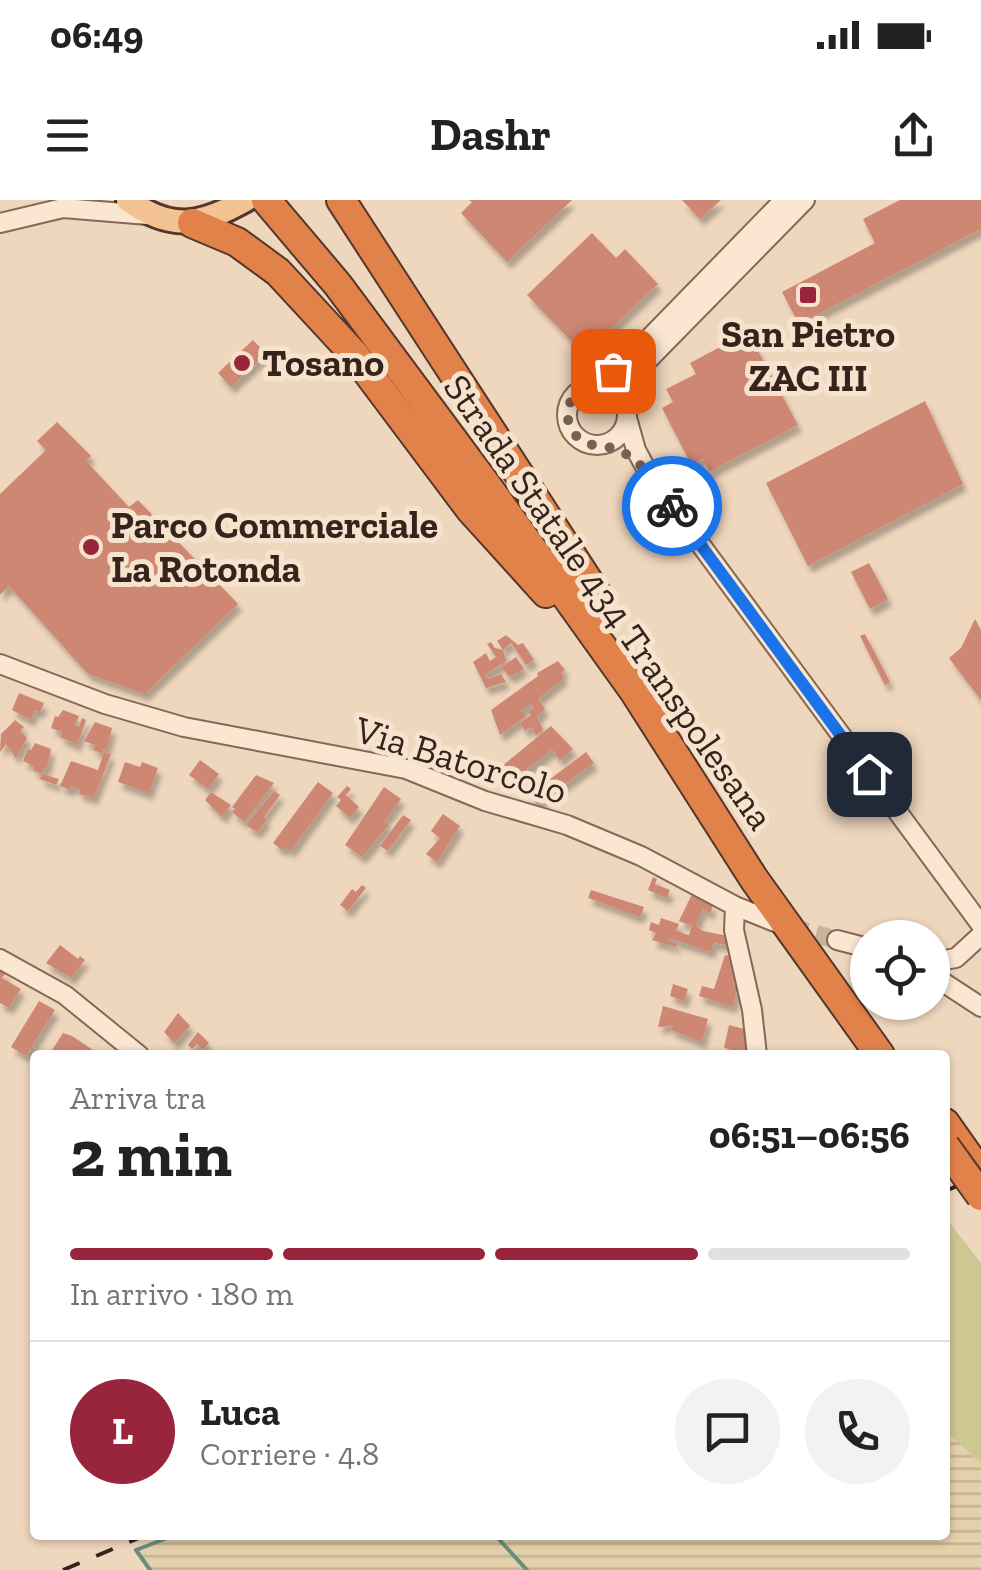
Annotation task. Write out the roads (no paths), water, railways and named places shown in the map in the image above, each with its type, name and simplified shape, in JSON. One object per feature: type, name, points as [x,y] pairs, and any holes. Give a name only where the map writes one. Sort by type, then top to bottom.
[{"type":"highway","name":"Strada Statale 434 Transpolesana","points":[[266,200],[338,285],[634,691],[754,879],[876,1050]]},
{"type":"highway","name":"Strada Statale 434 Transpolesana","points":[[290,200],[422,366],[598,611],[788,904],[892,1050]]},
{"type":"highway","points":[[341,200],[596,593],[598,611]]},
{"type":"highway","points":[[192,223],[237,242],[278,272],[353,352],[470,509],[634,691]]},
{"type":"highway","points":[[950,1137],[981,1174]]},
{"type":"highway","points":[[950,1139],[981,1196]]},
{"type":"main road","points":[[128,200],[148,214],[192,223],[246,200]]},
{"type":"street","points":[[0,214],[24,200]]},
{"type":"street","points":[[650,476],[622,451],[583,442],[570,427],[568,408],[572,398],[627,361],[784,200]]},
{"type":"street","points":[[603,444],[620,434],[632,384],[647,361],[805,200]]},
{"type":"street","points":[[0,223],[63,208],[148,214]]},
{"type":"street","points":[[586,386],[604,385],[619,394],[636,450],[650,476],[981,926]]},
{"type":"street","name":"Via Batorcolo","points":[[0,664],[104,704],[184,728],[406,769],[486,801],[568,825],[775,922]]},
{"type":"street","points":[[735,906],[734,930],[756,1050]]},
{"type":"street","points":[[950,959],[981,935]]},
{"type":"street","points":[[838,940],[850,943]]},
{"type":"street","points":[[0,959],[64,995],[134,1050]]},
{"type":"street","points":[[950,987],[981,1007]]},
{"type":"waterway","points":[[150,1570],[136,1550],[162,1540]]},
{"type":"waterway","points":[[500,1540],[527,1570]]},
{"type":"tunnel","points":[[790,927],[837,940]]},
{"type":"railway","points":[[950,1189],[981,1176]]},
{"type":"railway","points":[[63,1570],[134,1540]]},
{"type":"place","name":"San Pietro ZAC III","points":[[808,295]]},
{"type":"place","name":"Tosano","points":[[242,363]]},
{"type":"place","name":"Parco Commerciale La Rotonda","points":[[91,547]]}]
